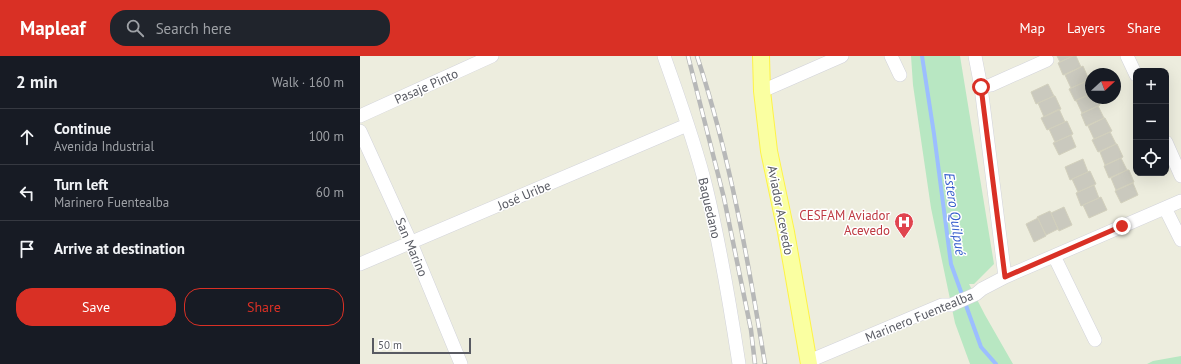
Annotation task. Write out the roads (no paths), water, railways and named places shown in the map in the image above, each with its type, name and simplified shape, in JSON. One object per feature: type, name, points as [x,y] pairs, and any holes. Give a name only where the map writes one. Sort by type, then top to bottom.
[{"type":"main road","name":"Aviador Acevedo","points":[[761,56],[762,91],[769,152],[786,232],[809,363]]},
{"type":"street","name":"Pasaje Pinto","points":[[360,116],[492,56]]},
{"type":"street","name":"Baquedano","points":[[664,56],[688,125],[705,186],[721,253],[739,364]]},
{"type":"street","points":[[762,91],[842,56]]},
{"type":"street","points":[[891,56],[900,75]]},
{"type":"street","points":[[976,56],[1005,277]]},
{"type":"street","points":[[1127,56],[1133,69]]},
{"type":"street","points":[[981,87],[991,85],[1047,60]]},
{"type":"street","name":"José Uribe","points":[[360,264],[688,125]]},
{"type":"street","name":"San Marino","points":[[360,131],[411,243],[461,364]]},
{"type":"street","points":[[1169,149],[1181,176]]},
{"type":"street","name":"Marinero Fuentealba","points":[[809,363],[942,305],[951,305],[976,294],[982,289],[1005,277],[1181,201]]},
{"type":"street","points":[[1165,208],[1181,240]]},
{"type":"street","points":[[1054,256],[1095,340]]},
{"type":"waterway","name":"Estero Quilpué","points":[[922,56],[951,264],[981,347],[996,364]]},
{"type":"railway","points":[[688,56],[724,198],[751,330],[755,364]]},
{"type":"railway","points":[[697,56],[709,94],[729,170],[745,247],[765,364]]},
{"type":"place","name":"CESFAM Aviador Acevedo","points":[[904,239]]}]
